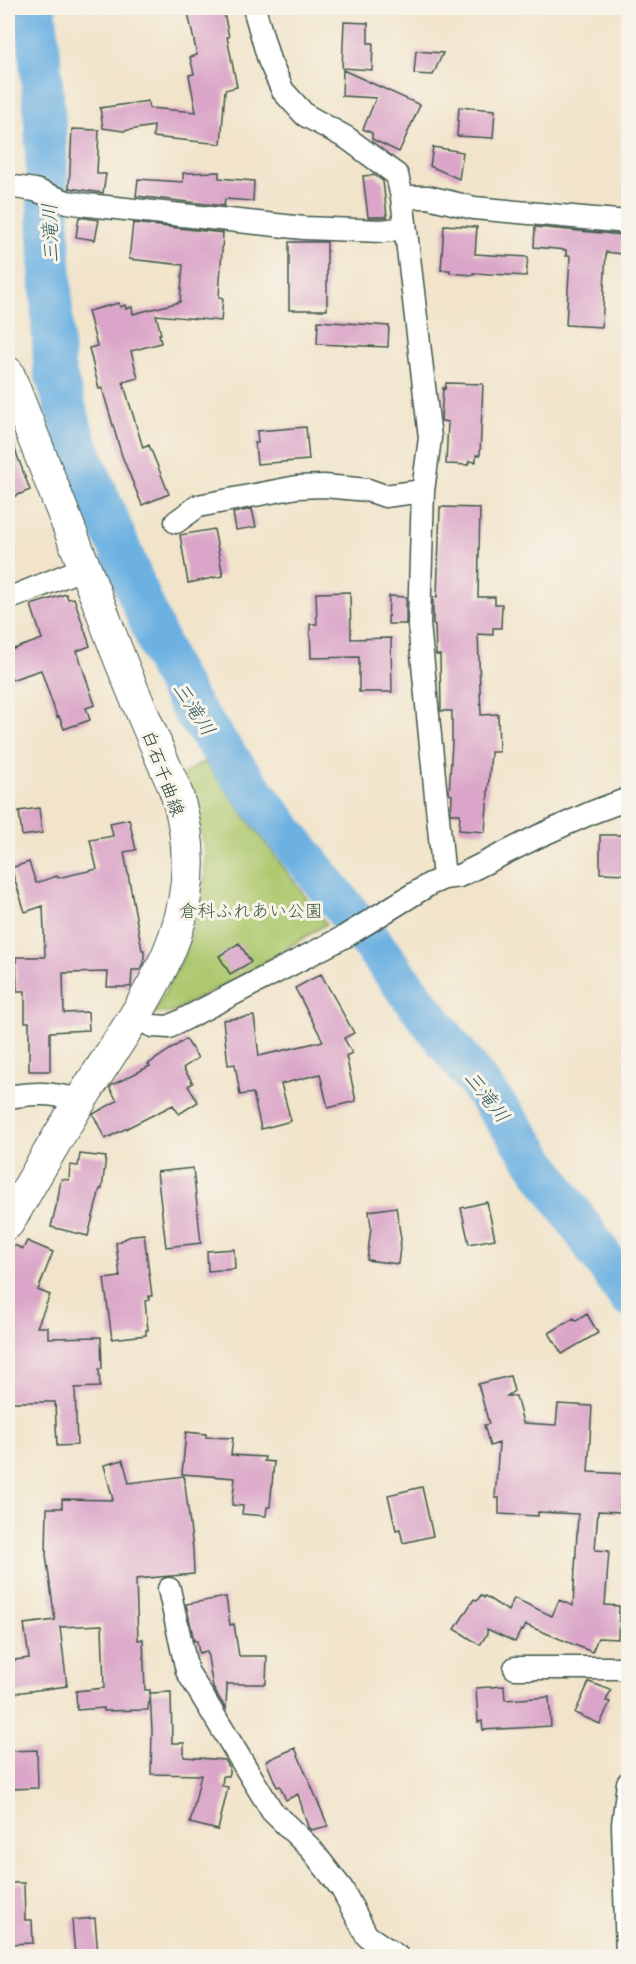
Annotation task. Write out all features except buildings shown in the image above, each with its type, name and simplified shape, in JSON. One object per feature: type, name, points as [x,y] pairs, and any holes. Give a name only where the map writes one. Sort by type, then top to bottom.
[{"type":"main road","name":"白石千曲線","points":[[8,373],[112,640],[177,795],[187,842],[189,869],[184,905],[169,953],[134,1017],[80,1100],[8,1223]]},
{"type":"street","points":[[254,8],[269,60],[283,91],[305,115],[347,138],[397,175],[402,197],[430,438],[423,490],[419,624],[444,878]]},
{"type":"street","points":[[8,186],[35,190],[67,202],[304,228],[383,231],[405,228]]},
{"type":"street","points":[[402,197],[428,198],[474,208],[628,222]]},
{"type":"street","points":[[176,522],[198,507],[297,487],[324,486],[368,490],[385,496],[423,490]]},
{"type":"street","points":[[8,599],[84,568]]},
{"type":"street","points":[[134,1017],[153,1026],[169,1027],[347,936],[430,884],[444,878],[459,876],[539,836],[628,798]]},
{"type":"street","points":[[8,1097],[32,1093],[53,1093],[80,1100]]},
{"type":"street","points":[[169,1589],[187,1671],[272,1811],[317,1857],[342,1889],[368,1936],[397,1956]]},
{"type":"street","points":[[515,1668],[628,1668]]},
{"type":"street","points":[[627,1956],[623,1824],[628,1783]]},
{"type":"green space","name":"倉科ふれあい公園","points":[[204,761],[326,924],[248,972],[170,1013],[154,1013],[186,952],[205,874],[205,847],[184,774]]},
{"type":"waterway","name":"三滝川","points":[[35,8],[45,123],[54,369],[75,440],[169,668],[192,709],[247,784],[518,1135],[628,1295]]}]
